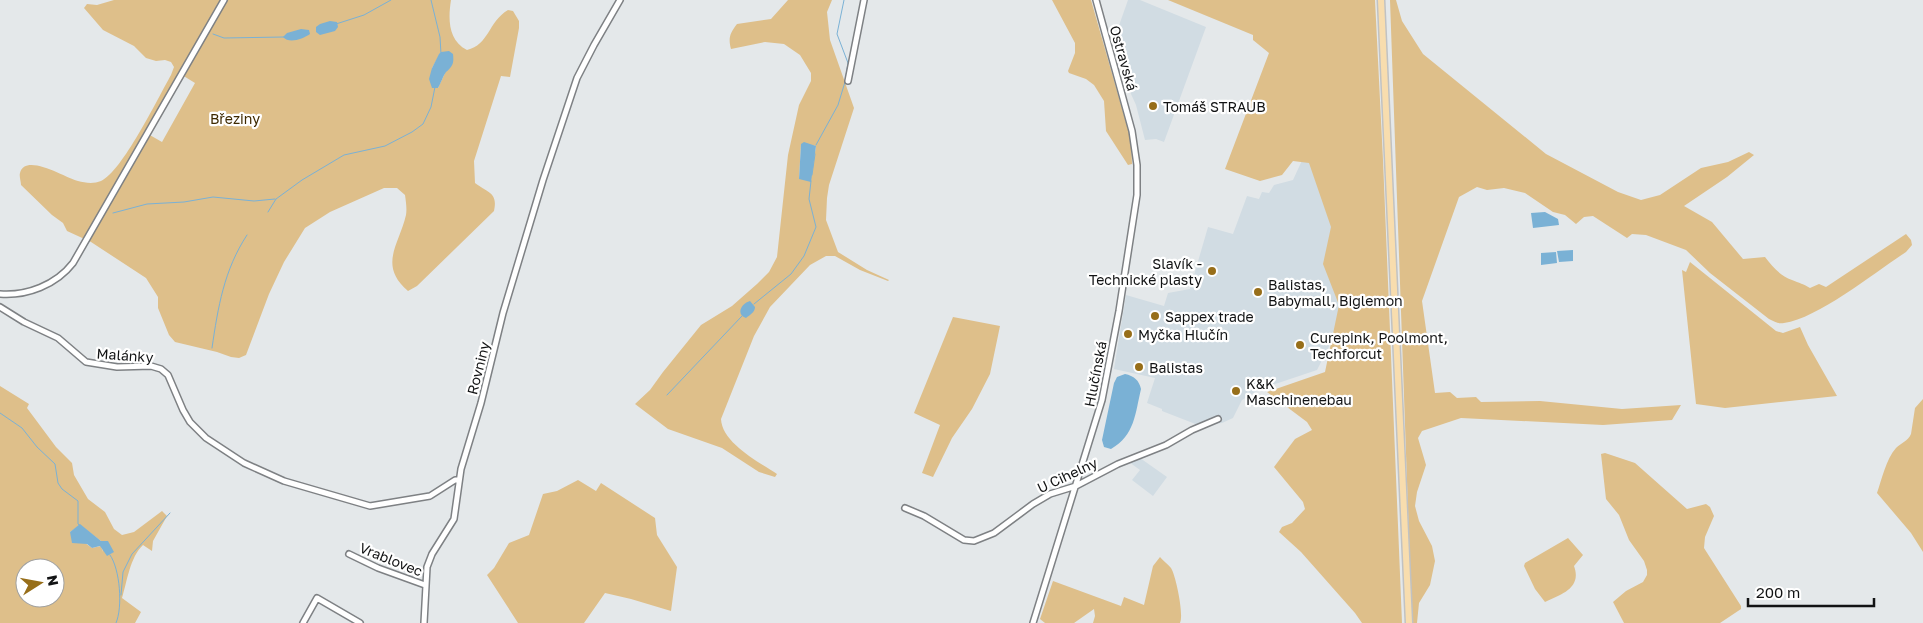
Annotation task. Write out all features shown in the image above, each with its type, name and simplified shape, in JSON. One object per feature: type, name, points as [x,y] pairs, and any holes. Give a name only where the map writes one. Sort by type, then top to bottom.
[{"type":"main road","points":[[1382,0],[1409,623]]},
{"type":"street","points":[[0,294],[23,293],[50,283],[69,269],[224,0]]},
{"type":"street","name":"Rovniny","points":[[458,480],[481,403],[512,282],[566,112],[583,65],[620,0]]},
{"type":"street","points":[[848,81],[864,0]]},
{"type":"street","name":"Ostravská","points":[[1096,0],[1130,122]]},
{"type":"street","name":"Hlučínská","points":[[1033,623],[1104,394],[1136,205],[1137,165],[1130,122]]},
{"type":"street","name":"Malánky","points":[[0,307],[24,322],[58,338],[86,362],[117,367],[151,366],[161,369],[168,375],[183,410],[200,432],[211,442],[253,468],[313,491],[370,506],[430,496],[458,480]]},
{"type":"street","name":"U Cihelny","points":[[905,508],[935,522],[964,540],[974,541],[994,533],[1042,498],[1076,486],[1118,464],[1166,445],[1192,430],[1218,419]]},
{"type":"street","name":"Vrablovec","points":[[424,623],[426,571],[429,560],[454,519],[458,480]]},
{"type":"street","name":"Vrablovec","points":[[348,554],[378,568],[425,585]]},
{"type":"street","points":[[303,623],[317,598],[360,623]]},
{"type":"shaded area","points":[[1128,0],[1140,0],[1206,27],[1164,142],[1156,139],[1145,140],[1136,105],[1125,77],[1128,76],[1116,34]]},
{"type":"shaded area","points":[[1311,141],[1355,295],[1317,370],[1260,389],[1242,400],[1233,418],[1222,423],[1198,425],[1147,403],[1155,378],[1114,369],[1126,295],[1164,306],[1168,293],[1190,289],[1208,227],[1233,234],[1247,196],[1259,199],[1262,192],[1269,193],[1274,185],[1293,180]]},
{"type":"shaded area","points":[[1140,458],[1167,477],[1153,496],[1132,480],[1140,470],[1129,462]]},
{"type":"green space","name":"Březiny","points":[[114,0],[451,0],[450,22],[453,35],[456,41],[467,50],[480,43],[501,15],[508,10],[513,11],[519,21],[519,28],[510,77],[501,76],[474,161],[475,183],[493,196],[495,200],[494,211],[417,286],[408,291],[399,282],[392,263],[393,254],[406,215],[405,195],[397,188],[384,188],[330,212],[305,228],[284,262],[269,294],[246,355],[239,358],[231,357],[175,342],[169,335],[158,308],[158,297],[146,278],[91,242],[67,231],[63,223],[21,185],[20,173],[23,167],[29,165],[46,168],[87,183],[101,181],[110,175],[129,150],[171,75],[174,67],[171,62],[146,58],[134,46],[103,30],[84,8],[87,4],[97,5]],"holes":[[[441,52],[445,73],[438,88],[432,68]],[[182,75],[195,83],[162,142],[148,134]]]},
{"type":"green space","points":[[788,0],[832,0],[827,12],[830,40],[854,108],[829,185],[826,220],[838,252],[867,270],[889,280],[860,270],[835,256],[826,256],[810,265],[770,307],[754,336],[721,419],[723,428],[734,444],[777,474],[775,477],[759,472],[722,448],[668,429],[635,404],[650,390],[701,325],[732,306],[757,284],[769,272],[777,257],[788,155],[799,105],[811,81],[811,73],[800,55],[784,44],[765,42],[731,49],[730,42],[731,33],[737,24],[771,19]],"holes":[[[801,144],[816,146],[811,177],[799,179]]]},
{"type":"green space","points":[[1052,0],[1091,0],[1131,140],[1132,164],[1128,165],[1106,131],[1104,101],[1094,85],[1068,71],[1075,53],[1075,43]]},
{"type":"green space","points":[[1168,0],[1375,0],[1402,623],[1362,623],[1301,552],[1279,532],[1282,527],[1292,523],[1305,509],[1303,502],[1274,467],[1295,439],[1312,430],[1307,422],[1267,392],[1325,372],[1339,305],[1323,264],[1331,227],[1309,163],[1293,161],[1282,175],[1260,181],[1225,169],[1269,53],[1253,40],[1253,35]]},
{"type":"green space","points":[[1390,0],[1396,0],[1402,21],[1423,54],[1546,154],[1618,192],[1641,200],[1660,195],[1701,168],[1728,162],[1749,152],[1754,155],[1727,177],[1684,206],[1712,222],[1743,259],[1765,257],[1777,270],[1788,278],[1810,288],[1819,284],[1826,287],[1906,234],[1911,240],[1912,245],[1906,252],[1830,304],[1798,319],[1780,323],[1769,319],[1710,273],[1686,250],[1646,235],[1632,234],[1627,238],[1593,216],[1584,217],[1576,224],[1565,215],[1553,212],[1525,193],[1504,188],[1487,190],[1477,187],[1459,197],[1422,301],[1435,393],[1450,392],[1457,398],[1476,397],[1481,402],[1540,401],[1622,409],[1681,405],[1672,420],[1603,425],[1461,418],[1422,431],[1418,438],[1426,465],[1417,492],[1415,506],[1419,521],[1432,546],[1435,561],[1430,585],[1419,603],[1417,623],[1412,623]]},
{"type":"green space","points":[[1690,262],[1776,331],[1783,333],[1800,327],[1837,396],[1725,408],[1696,404],[1682,270],[1686,272]]},
{"type":"green space","points":[[953,317],[1000,326],[990,374],[972,409],[952,438],[933,477],[922,473],[940,425],[914,413]]},
{"type":"green space","points":[[0,386],[29,404],[27,408],[56,447],[72,463],[74,475],[88,499],[105,512],[114,529],[122,535],[134,532],[162,511],[167,516],[153,541],[152,551],[143,545],[135,556],[130,570],[122,598],[141,612],[135,623],[0,623]],"holes":[[[80,525],[101,541],[103,552],[101,546],[92,548],[70,532]]]},
{"type":"green space","points":[[1923,399],[1923,552],[1911,533],[1877,493],[1890,458],[1896,448],[1911,434],[1915,408]]},
{"type":"green space","points":[[1605,453],[1635,463],[1687,509],[1706,504],[1710,507],[1714,516],[1705,537],[1704,548],[1741,606],[1741,609],[1720,623],[1624,623],[1613,602],[1626,591],[1643,582],[1647,575],[1647,570],[1644,561],[1629,540],[1619,515],[1606,499],[1601,454]]},
{"type":"green space","points":[[578,480],[596,491],[601,483],[655,518],[657,535],[677,567],[671,611],[605,593],[584,623],[518,623],[487,575],[494,568],[509,543],[529,535],[543,494],[557,491]]},
{"type":"green space","points":[[1568,538],[1583,555],[1574,566],[1575,580],[1573,585],[1564,593],[1545,602],[1535,589],[1524,566],[1525,563]]},
{"type":"green space","points":[[1160,557],[1171,568],[1175,579],[1180,604],[1180,623],[1093,623],[1094,609],[1074,623],[1045,623],[1040,619],[1053,581],[1121,606],[1124,597],[1144,605],[1153,566]]},
{"type":"water","points":[[330,21],[337,22],[338,27],[335,31],[320,35],[316,32],[316,27]]},
{"type":"water","points":[[301,29],[309,30],[310,34],[300,39],[292,40],[283,37],[287,33]]},
{"type":"water","points":[[449,51],[453,54],[452,64],[438,88],[432,88],[429,79],[432,68],[441,52]]},
{"type":"water","points":[[804,142],[816,146],[811,182],[799,179],[801,144]]},
{"type":"water","points":[[1545,212],[1558,219],[1559,225],[1533,228],[1531,213]]},
{"type":"water","points":[[1573,250],[1573,261],[1559,262],[1557,251]]},
{"type":"water","points":[[1556,252],[1557,263],[1541,265],[1541,253]]},
{"type":"water","points":[[750,301],[755,309],[746,318],[740,311],[744,304]]},
{"type":"water","points":[[1125,374],[1136,379],[1141,389],[1133,423],[1125,437],[1111,449],[1104,447],[1102,440],[1114,383],[1117,377]]},
{"type":"water","points":[[80,524],[101,541],[108,541],[114,552],[107,556],[100,546],[92,548],[87,544],[72,543],[70,532]]},
{"type":"waterway","points":[[336,24],[364,15],[391,0]]},
{"type":"waterway","points":[[431,0],[440,37],[441,54]]},
{"type":"waterway","points":[[816,145],[838,105],[845,82],[848,63],[837,34],[844,0]]},
{"type":"waterway","points":[[213,34],[224,38],[284,37]]},
{"type":"waterway","points":[[268,212],[276,199],[302,180],[344,155],[385,146],[423,124],[431,107],[435,87]]},
{"type":"waterway","points":[[812,175],[815,154]]},
{"type":"waterway","points":[[754,304],[791,274],[804,256],[816,227],[809,199],[811,181]]},
{"type":"waterway","points":[[113,213],[147,204],[184,202],[213,197],[254,201],[275,199]]},
{"type":"waterway","points":[[212,348],[227,275],[247,235]]},
{"type":"waterway","points":[[667,395],[742,316]]},
{"type":"waterway","points":[[0,413],[22,428],[37,447],[55,464],[58,483],[62,489],[78,501],[78,524],[81,526]]},
{"type":"waterway","points":[[121,595],[123,572],[132,554],[170,513]]},
{"type":"waterway","points":[[110,555],[116,569],[120,598],[116,623]]},
{"type":"place","name":"Tomáš STRAUB","points":[[1153,106]]},
{"type":"place","name":"Slavík - Technické plasty","points":[[1212,271]]},
{"type":"place","name":"Balistas, Babymall, Biglemon","points":[[1258,292]]},
{"type":"place","name":"Sappex trade","points":[[1155,316]]},
{"type":"place","name":"Myčka Hlučín","points":[[1128,334]]},
{"type":"place","name":"Curepink, Poolmont, Techforcut","points":[[1300,345]]},
{"type":"place","name":"Balistas","points":[[1139,367]]},
{"type":"place","name":"K&K Maschinenebau","points":[[1236,391]]}]
